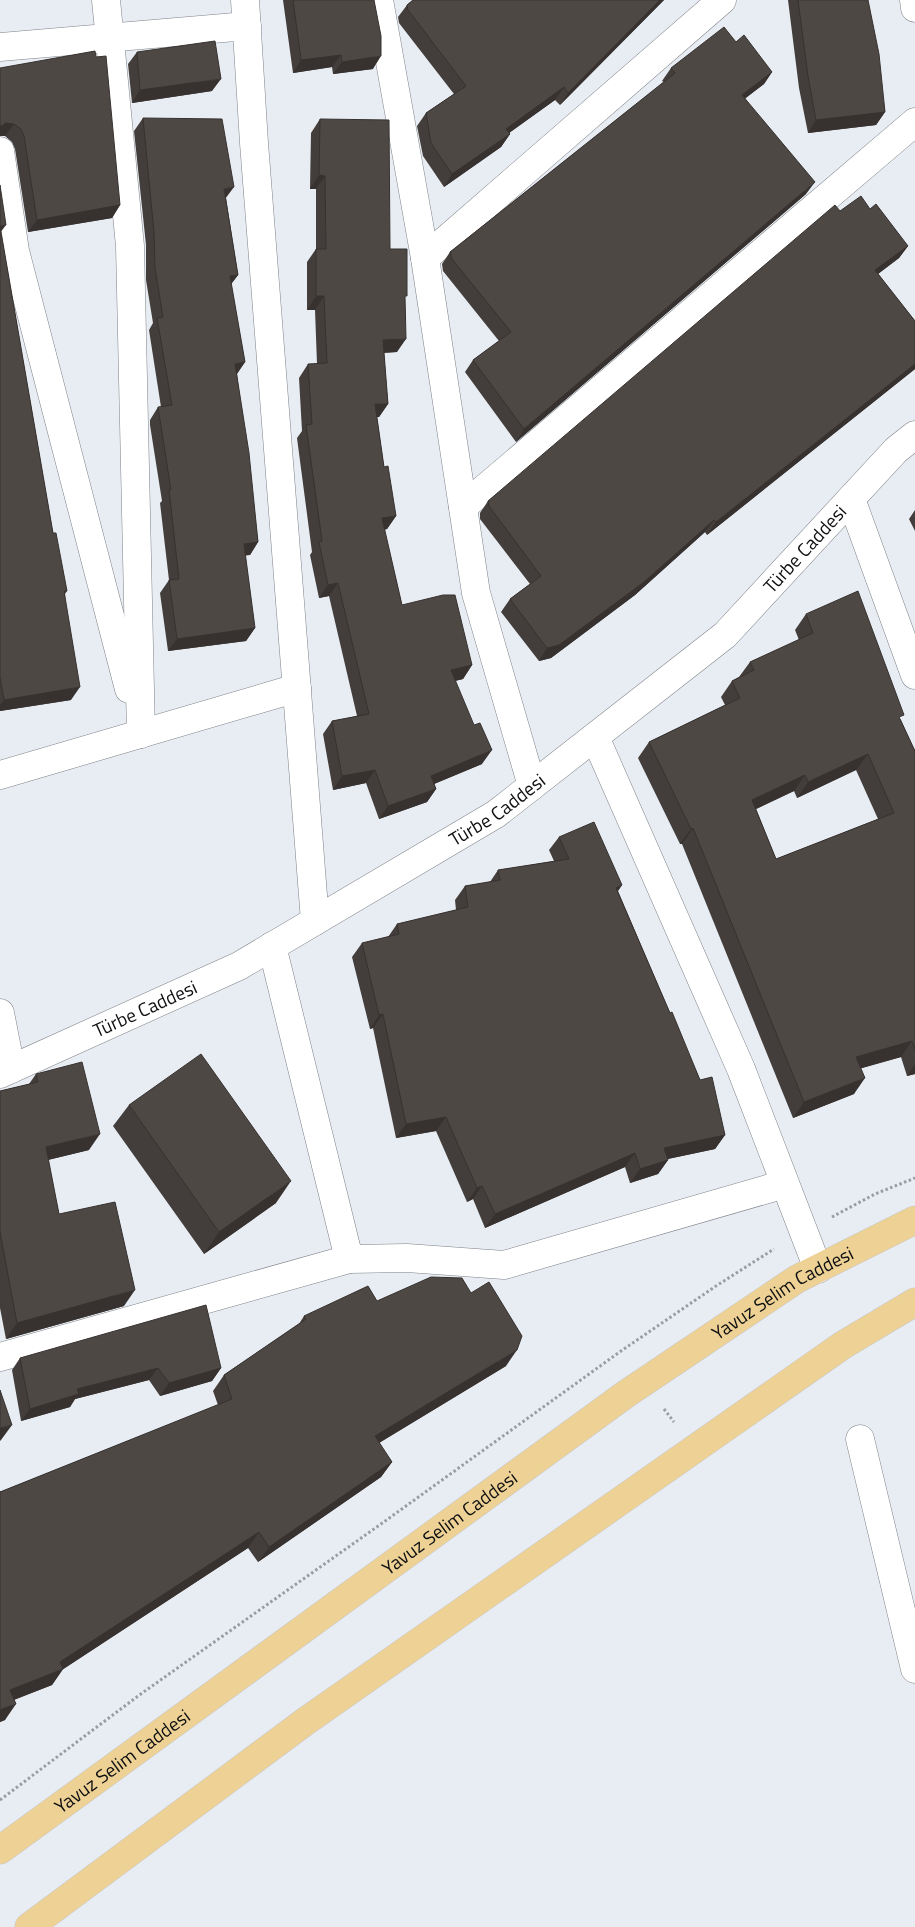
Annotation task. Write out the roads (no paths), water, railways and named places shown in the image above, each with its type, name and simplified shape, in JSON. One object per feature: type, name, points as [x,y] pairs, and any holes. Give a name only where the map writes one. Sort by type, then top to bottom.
[{"type":"main road","name":"Yavuz Selim Caddesi","points":[[0,1850],[626,1394],[797,1279],[915,1220]]},
{"type":"main road","points":[[29,1927],[306,1721],[843,1345],[915,1302]]},
{"type":"street","points":[[106,0],[130,246],[141,734]]},
{"type":"street","points":[[425,258],[722,0]]},
{"type":"street","points":[[914,0],[915,8]]},
{"type":"street","points":[[386,5],[476,593],[532,786]]},
{"type":"street","points":[[0,47],[110,38],[246,13],[315,921]]},
{"type":"street","points":[[463,507],[915,122]]},
{"type":"street","points":[[0,152],[15,251],[141,734]]},
{"type":"street","name":"Türbe Caddesi","points":[[5,1071],[239,966],[496,814],[725,635],[896,450],[915,435]]},
{"type":"street","points":[[851,499],[915,675]]},
{"type":"street","points":[[0,775],[297,688]]},
{"type":"street","points":[[595,736],[741,1069],[818,1269]]},
{"type":"street","points":[[272,946],[349,1259]]},
{"type":"street","points":[[0,1013],[5,1071]]},
{"type":"street","points":[[0,1357],[349,1259],[407,1258],[504,1265],[785,1184]]},
{"type":"street","points":[[860,1439],[915,1669]]}]
